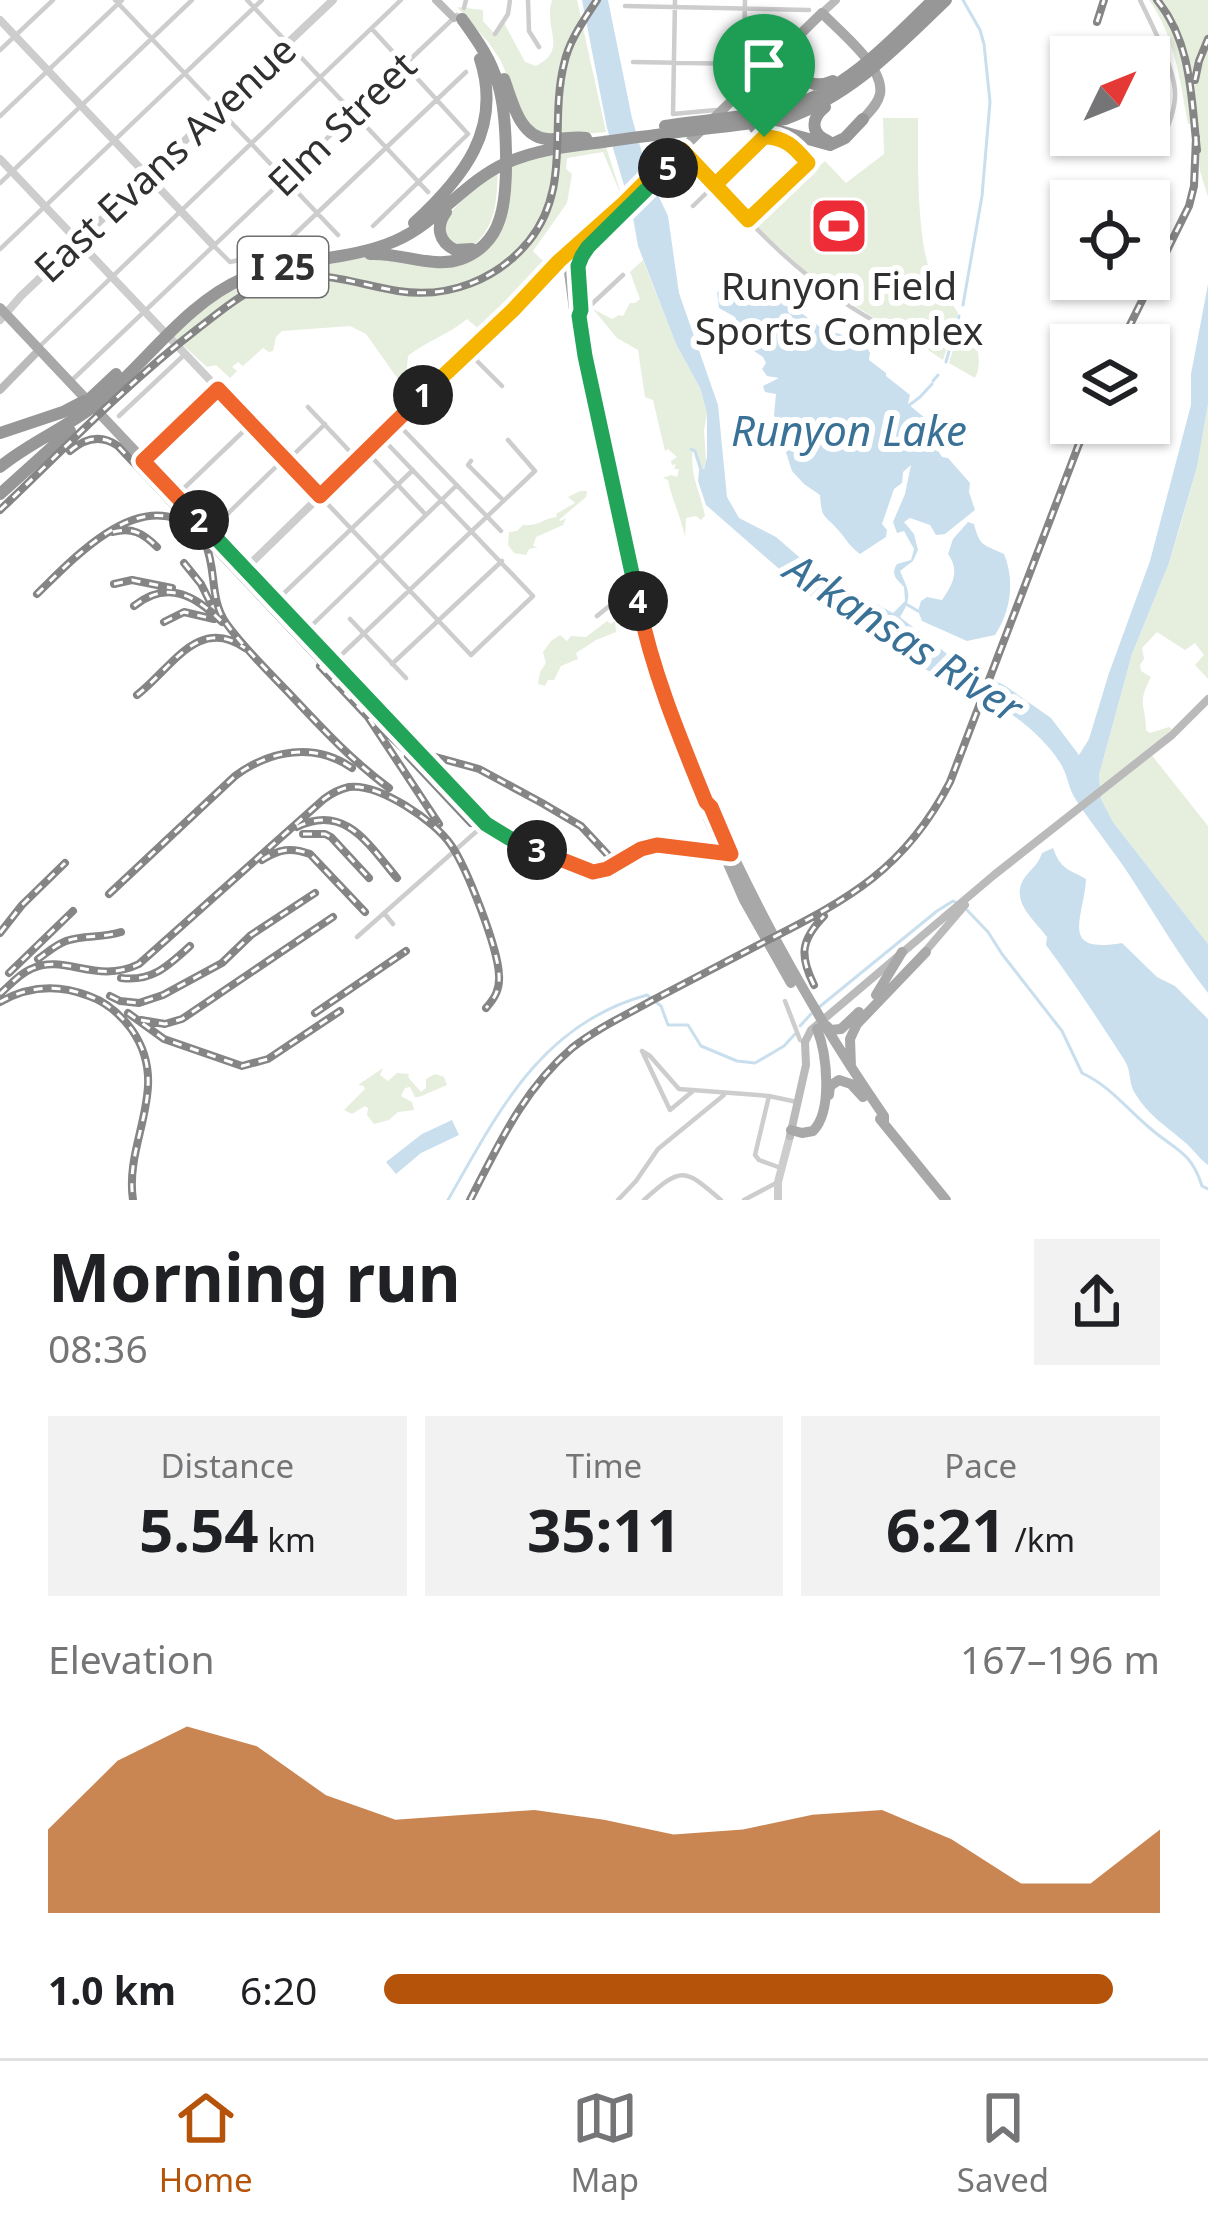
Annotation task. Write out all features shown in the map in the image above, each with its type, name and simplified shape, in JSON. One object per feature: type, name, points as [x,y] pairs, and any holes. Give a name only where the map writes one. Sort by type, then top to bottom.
[{"type":"highway","name":"I 25","points":[[920,19],[933,0]]},
{"type":"highway","name":"I 25","points":[[101,394],[196,300],[223,280],[264,263],[375,241],[414,223],[474,173],[535,146],[687,127],[797,104],[859,74],[946,0]]},
{"type":"highway","points":[[414,223],[457,180],[483,129],[485,74],[460,12]]},
{"type":"highway","points":[[460,12],[494,56],[527,130],[548,139],[596,139]]},
{"type":"highway","points":[[333,257],[380,253],[441,262],[468,256],[485,244],[498,224],[502,100],[495,75],[460,12]]},
{"type":"highway","points":[[470,36],[494,85],[503,147]]},
{"type":"highway","points":[[776,56],[812,85],[859,74]]},
{"type":"highway","points":[[729,119],[774,108],[790,96],[791,76],[776,56]]},
{"type":"highway","points":[[859,74],[818,113],[814,128],[821,138],[834,141],[863,118]]},
{"type":"highway","points":[[729,119],[830,145],[845,138],[863,118]]},
{"type":"highway","name":"I 25","points":[[0,456],[101,394],[218,292],[261,272],[383,246],[413,232],[504,164],[527,154],[596,139]]},
{"type":"highway","points":[[478,179],[440,223],[443,241],[455,250],[474,247],[492,227],[502,177]]},
{"type":"highway","points":[[0,433],[101,394]]},
{"type":"highway","points":[[0,494],[8,474],[101,394]]},
{"type":"main road","points":[[439,0],[460,12]]},
{"type":"main road","points":[[742,897],[651,658],[574,266],[674,153],[729,119],[743,88],[816,9],[836,0]]},
{"type":"main road","points":[[816,9],[879,77],[879,97],[863,118]]},
{"type":"main road","points":[[549,275],[625,206]]},
{"type":"main road","points":[[579,310],[574,310],[571,288],[582,241]]},
{"type":"main road","points":[[549,275],[563,274],[571,288]]},
{"type":"main road","points":[[2,314],[74,387],[114,419],[143,461],[486,824],[593,872],[647,847],[669,845],[726,853]]},
{"type":"main road","points":[[0,390],[39,350]]},
{"type":"main road","points":[[0,456],[8,474]]},
{"type":"main road","points":[[790,1133],[811,1030],[1064,818],[1172,735],[1208,699]]},
{"type":"main road","points":[[706,802],[716,838],[764,929],[812,1002],[862,1097]]},
{"type":"main road","points":[[706,850],[716,838]]},
{"type":"main road","points":[[686,847],[719,859],[884,1121]]},
{"type":"main road","points":[[852,1070],[850,1039],[857,1024],[981,886]]},
{"type":"main road","points":[[822,1023],[830,1030],[841,1030],[876,994],[902,952]]},
{"type":"main road","points":[[864,984],[926,952]]},
{"type":"main road","points":[[864,984],[878,985],[876,994]]},
{"type":"main road","points":[[790,1133],[813,1131],[820,1125],[826,1062],[822,1023]]},
{"type":"main road","points":[[790,1133],[808,1137],[823,1127],[829,1089],[835,1082],[851,1084],[946,1200]]},
{"type":"street","points":[[0,50],[53,0]]},
{"type":"street","points":[[0,183],[192,0]]},
{"type":"street","points":[[247,0],[428,192]]},
{"type":"street","points":[[0,249],[262,0]]},
{"type":"street","name":"East Evans Avenue","points":[[2,314],[333,0]]},
{"type":"street","points":[[39,350],[401,0]]},
{"type":"street","points":[[495,34],[508,14],[510,0]]},
{"type":"street","points":[[528,0],[530,31],[539,47]]},
{"type":"street","points":[[1140,0],[1156,36]]},
{"type":"street","points":[[0,116],[119,1],[338,235]]},
{"type":"street","points":[[675,3],[673,114],[729,119]]},
{"type":"street","points":[[625,6],[745,4],[816,9]]},
{"type":"street","points":[[743,88],[745,4]]},
{"type":"street","name":"Elm Street","points":[[74,387],[144,311],[460,12]]},
{"type":"street","points":[[0,20],[230,262],[277,252],[466,72]]},
{"type":"street","points":[[372,29],[468,134],[373,226]]},
{"type":"street","points":[[633,62],[744,64]]},
{"type":"street","points":[[1170,71],[1175,102],[1170,118]]},
{"type":"street","points":[[693,206],[764,137],[792,145],[815,170]]},
{"type":"street","points":[[680,151],[814,284],[876,322]]},
{"type":"street","points":[[0,159],[471,655],[533,596],[380,436]]},
{"type":"street","points":[[748,220],[808,163]]},
{"type":"street","points":[[244,569],[549,275],[574,266]]},
{"type":"street","points":[[579,310],[623,275]]},
{"type":"street","points":[[468,352],[502,386]]},
{"type":"street","points":[[114,419],[182,354]]},
{"type":"street","points":[[143,461],[218,389]]},
{"type":"street","points":[[308,407],[357,459]]},
{"type":"street","points":[[396,422],[501,531]]},
{"type":"street","points":[[176,496],[251,424]]},
{"type":"street","points":[[209,532],[325,424]]},
{"type":"street","points":[[333,663],[535,471],[508,440]]},
{"type":"street","points":[[365,451],[426,515]]},
{"type":"street","points":[[471,461],[468,465],[503,501]]},
{"type":"street","points":[[275,602],[413,470]]},
{"type":"street","points":[[304,633],[457,485]]},
{"type":"street","points":[[392,664],[502,561]]},
{"type":"street","points":[[597,616],[613,603],[637,595]]},
{"type":"street","points":[[350,620],[406,678]]},
{"type":"street","points":[[357,938],[486,824]]},
{"type":"street","points":[[384,913],[393,924]]},
{"type":"street","points":[[931,928],[939,936]]},
{"type":"street","points":[[785,1001],[800,1040],[806,1042]]},
{"type":"street","points":[[693,1091],[670,1110],[641,1051],[679,1089],[797,1102]]},
{"type":"street","points":[[618,1200],[658,1149],[725,1094]]},
{"type":"street","points":[[769,1096],[756,1156],[781,1168]]},
{"type":"street","points":[[778,1200],[790,1133]]},
{"type":"street","points":[[644,1200],[682,1174],[692,1175],[721,1200]]},
{"type":"street","points":[[743,1200],[778,1182]]},
{"type":"green space","points":[[552,0],[577,0],[606,132],[538,135],[522,113],[501,61],[457,7],[483,10],[483,21],[494,33],[503,21],[525,62],[536,66],[546,60],[553,46]]},
{"type":"green space","points":[[1149,0],[1208,0],[1208,197],[1194,123],[1188,124],[1170,36]]},
{"type":"green space","name":"Runyon Field Sports Complex","points":[[883,118],[918,118],[924,249],[935,281],[958,313],[943,360],[819,284],[754,224],[811,166],[815,170],[825,161],[846,183],[884,154]]},
{"type":"green space","points":[[605,144],[623,200],[603,152],[567,158],[566,169],[572,174],[567,203],[533,251],[542,260],[554,257],[481,331],[467,319],[408,356],[410,396],[366,334],[350,326],[282,331],[273,351],[263,348],[243,366],[238,362],[230,378],[216,365],[207,367],[173,336],[204,308],[254,277],[370,256],[431,264],[487,244],[506,167]]},
{"type":"green space","points":[[498,172],[494,212],[487,229],[474,245],[450,245],[442,222],[474,188]]},
{"type":"green space","points":[[643,260],[707,413],[703,470],[693,450],[692,459],[705,516],[686,518],[685,537],[668,480],[663,478],[677,477],[679,469],[671,461],[677,457],[665,451],[653,400],[645,397],[638,350],[617,338],[593,309],[612,319],[623,316],[630,303],[640,299],[630,272]]},
{"type":"green space","points":[[962,318],[977,346],[975,378],[949,363]]},
{"type":"green space","points":[[1208,404],[1208,679],[1195,665],[1204,655],[1195,643],[1185,650],[1157,632],[1142,648],[1140,665],[1151,677],[1143,700],[1146,730],[1172,729],[1150,753],[1208,826],[1208,944],[1113,822],[1101,799],[1099,775],[1132,654],[1180,527]]},
{"type":"green space","points":[[587,491],[586,497],[559,520],[566,518],[563,525],[536,537],[533,546],[538,547],[526,555],[514,553],[508,545],[509,532],[557,517],[575,503],[568,497]]},
{"type":"green space","points":[[607,621],[615,621],[616,632],[576,653],[578,659],[561,666],[545,686],[538,684],[546,663],[543,652],[551,641],[560,635],[567,641],[571,636],[586,637]]},
{"type":"green space","points":[[383,1068],[380,1075],[388,1081],[397,1073],[409,1074],[421,1092],[426,1079],[435,1074],[444,1077],[447,1085],[419,1097],[405,1088],[401,1096],[412,1102],[414,1110],[374,1124],[365,1106],[352,1114],[344,1110],[365,1089],[358,1085]]},
{"type":"water","points":[[582,0],[608,0],[632,118],[648,174],[668,216],[679,293],[718,405],[727,497],[739,518],[776,537],[814,570],[893,613],[905,601],[904,587],[894,571],[897,564],[911,560],[914,549],[893,522],[911,465],[894,489],[882,524],[886,537],[860,554],[825,516],[820,495],[792,471],[774,415],[776,394],[765,392],[763,386],[779,378],[767,376],[763,357],[742,334],[735,317],[719,308],[717,293],[727,276],[767,290],[824,330],[867,348],[869,360],[910,395],[908,404],[931,423],[934,444],[942,457],[970,483],[975,510],[945,534],[936,535],[930,525],[910,518],[904,522],[918,550],[913,561],[900,571],[908,594],[900,617],[965,668],[1004,685],[1051,718],[1079,755],[1089,739],[1150,561],[1191,405],[1191,374],[1208,284],[1208,404],[1197,467],[1169,563],[1132,654],[1099,775],[1101,799],[1113,822],[1208,944],[1208,993],[1076,800],[1054,754],[1031,730],[1003,709],[960,690],[824,608],[706,505],[698,481],[707,457],[707,413],[638,246],[607,128]]},
{"type":"water","points":[[968,522],[974,524],[983,544],[1004,554],[1010,595],[995,635],[967,641],[922,621],[918,611],[921,601],[927,597],[942,600],[949,588],[954,572],[948,554],[953,539]]},
{"type":"water","points":[[1053,848],[1062,864],[1086,879],[1082,938],[1102,945],[1122,943],[1208,1019],[1208,1165],[1141,1102],[1125,1061],[1022,902],[1025,877],[1042,853]]},
{"type":"water","points":[[452,1120],[459,1135],[421,1153],[396,1174],[386,1162],[422,1134]]},
{"type":"waterway","points":[[963,0],[984,44],[990,102],[982,196],[963,305]]},
{"type":"waterway","points":[[946,362],[959,316]]},
{"type":"waterway","points":[[933,381],[938,375]]},
{"type":"waterway","name":"Runyon Lake","points":[[908,406],[932,384]]},
{"type":"waterway","points":[[691,449],[702,472]]},
{"type":"waterway","name":"Arkansas River","points":[[906,604],[918,611]]},
{"type":"waterway","points":[[818,1008],[937,911],[957,903]]},
{"type":"waterway","points":[[967,910],[1062,1031],[1082,1073],[1181,1152],[1208,1189]]},
{"type":"waterway","points":[[448,1200],[527,1075],[578,1027],[610,1009],[647,995],[661,1006],[668,1025],[688,1025],[701,1046],[737,1061],[755,1063],[795,1034]]},
{"type":"waterway","points":[[800,1026],[811,1014]]},
{"type":"railway","points":[[0,510],[145,372],[252,290],[305,276],[435,292],[470,284],[516,255],[542,220],[550,199],[564,64],[573,38],[597,0]]},
{"type":"railway","points":[[1097,22],[1104,0]]},
{"type":"railway","points":[[1157,0],[1183,53],[1197,150]]},
{"type":"railway","points":[[1195,80],[1208,39]]},
{"type":"railway","points":[[1130,324],[1189,206],[1196,137]]},
{"type":"railway","points":[[70,451],[93,439],[118,446],[335,676]]},
{"type":"railway","points":[[470,1200],[526,1100],[572,1048],[849,895],[914,838],[950,782],[1079,444]]},
{"type":"railway","points":[[37,594],[82,551],[119,526],[158,515],[186,523],[205,543],[217,604],[233,632],[336,742],[389,788]]},
{"type":"railway","points":[[113,532],[137,532],[157,547]]},
{"type":"railway","points":[[184,563],[210,602]]},
{"type":"railway","points":[[114,584],[132,580],[172,588]]},
{"type":"railway","points":[[134,606],[170,592],[192,598],[222,622]]},
{"type":"railway","points":[[164,622],[184,612],[214,619]]},
{"type":"railway","points":[[137,695],[199,642],[228,639],[245,648]]},
{"type":"railway","points":[[320,666],[368,717],[439,824]]},
{"type":"railway","points":[[384,730],[403,748],[479,769],[542,803],[581,826],[608,855]]},
{"type":"railway","points":[[109,894],[249,767],[278,755],[308,752],[352,768]]},
{"type":"railway","points":[[408,756],[471,823]]},
{"type":"railway","points":[[0,994],[22,974],[44,965],[109,971],[139,964],[324,799],[349,787],[361,787],[405,806],[433,825],[451,845],[481,909],[497,963],[498,989],[486,1008]]},
{"type":"railway","points":[[297,827],[314,821],[342,824],[366,841],[397,878]]},
{"type":"railway","points":[[303,834],[331,837],[369,878]]},
{"type":"railway","points":[[262,860],[285,850],[310,854],[365,912]]},
{"type":"railway","points":[[0,933],[65,863]]},
{"type":"railway","points":[[110,996],[139,1003],[163,995],[222,963],[251,935],[315,893]]},
{"type":"railway","points":[[9,973],[73,911]]},
{"type":"railway","points":[[814,985],[805,948],[824,916]]},
{"type":"railway","points":[[141,1020],[165,1024],[182,1019],[333,917]]},
{"type":"railway","points":[[38,959],[66,941],[121,932]]},
{"type":"railway","points":[[121,978],[151,975],[190,946]]},
{"type":"railway","points":[[315,1013],[406,951]]},
{"type":"railway","points":[[0,1002],[32,990],[66,990],[101,1002],[132,1030],[148,1073],[133,1200]]},
{"type":"railway","points":[[128,1013],[164,1039],[242,1066],[268,1059],[340,1011]]},
{"type":"place","name":"Runyon Field Sports Complex","points":[[839,226]]},
{"type":"route","points":[[764,137],[715,185],[682,150],[674,153],[320,496],[218,389],[143,461],[486,824],[586,870],[604,870],[657,845],[731,854],[669,711],[645,636],[585,356],[578,266],[588,247],[682,150],[748,220],[808,163],[792,145],[764,137]]}]
